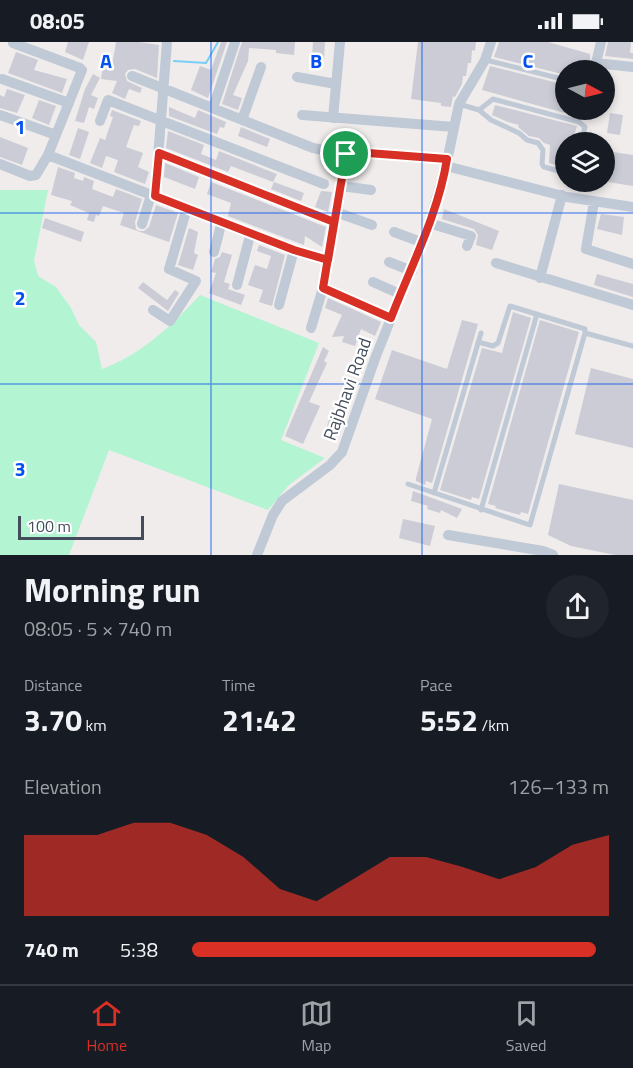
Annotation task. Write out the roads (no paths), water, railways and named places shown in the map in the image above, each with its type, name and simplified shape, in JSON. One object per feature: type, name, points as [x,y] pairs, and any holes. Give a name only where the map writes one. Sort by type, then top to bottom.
[{"type":"street","points":[[142,224],[153,196],[159,153],[164,89],[164,42]]},
{"type":"street","points":[[213,108],[235,42]]},
{"type":"street","points":[[333,118],[340,42]]},
{"type":"street","name":"Rajbhavi Road","points":[[257,555],[273,515],[282,501],[330,465],[342,452],[400,294],[412,271],[429,223],[446,163],[459,104],[485,60],[491,42]]},
{"type":"street","points":[[601,42],[596,63],[633,67]]},
{"type":"street","points":[[0,164],[33,177],[48,155],[81,72],[80,68],[12,43]]},
{"type":"street","points":[[242,120],[261,67]]},
{"type":"street","points":[[132,76],[313,148],[346,154],[368,153],[446,163],[562,195],[633,207]]},
{"type":"street","points":[[297,77],[336,84]]},
{"type":"street","points":[[2,79],[69,103]]},
{"type":"street","points":[[100,121],[108,100],[324,184]]},
{"type":"street","points":[[0,115],[56,135]]},
{"type":"street","points":[[302,115],[454,127]]},
{"type":"street","points":[[159,153],[335,217],[372,225]]},
{"type":"street","points":[[311,328],[323,288],[346,154]]},
{"type":"street","points":[[48,155],[294,250],[328,260]]},
{"type":"street","points":[[341,186],[371,190]]},
{"type":"street","points":[[540,278],[562,195]]},
{"type":"street","points":[[594,202],[586,249],[633,264]]},
{"type":"street","points":[[153,310],[170,321],[196,281],[169,270],[187,208]]},
{"type":"street","points":[[214,252],[222,221]]},
{"type":"street","points":[[429,223],[471,236],[467,246]]},
{"type":"street","points":[[237,285],[251,232]]},
{"type":"street","points":[[394,232],[421,242]]},
{"type":"street","points":[[279,305],[294,250]]},
{"type":"street","points":[[389,262],[412,271]]},
{"type":"street","points":[[496,263],[633,305]]},
{"type":"street","points":[[373,282],[400,294]]},
{"type":"street","points":[[323,288],[391,318]]},
{"type":"street","points":[[448,535],[543,551],[553,555]]},
{"type":"lane","points":[[485,60],[555,77]]},
{"type":"lane","points":[[479,110],[493,99],[579,122],[585,127],[584,132]]},
{"type":"lane","points":[[459,104],[479,110],[491,120],[512,129],[527,140],[538,143],[543,150],[542,164],[544,167],[555,170]]},
{"type":"lane","points":[[408,484],[530,525],[585,329],[510,306],[498,344],[493,346],[478,342]]},
{"type":"lane","points":[[482,510],[537,314]]},
{"type":"lane","points":[[434,494],[481,333]]},
{"type":"lane","points":[[585,333],[633,346]]},
{"type":"waterway","points":[[174,61],[206,63],[218,42]]}]
